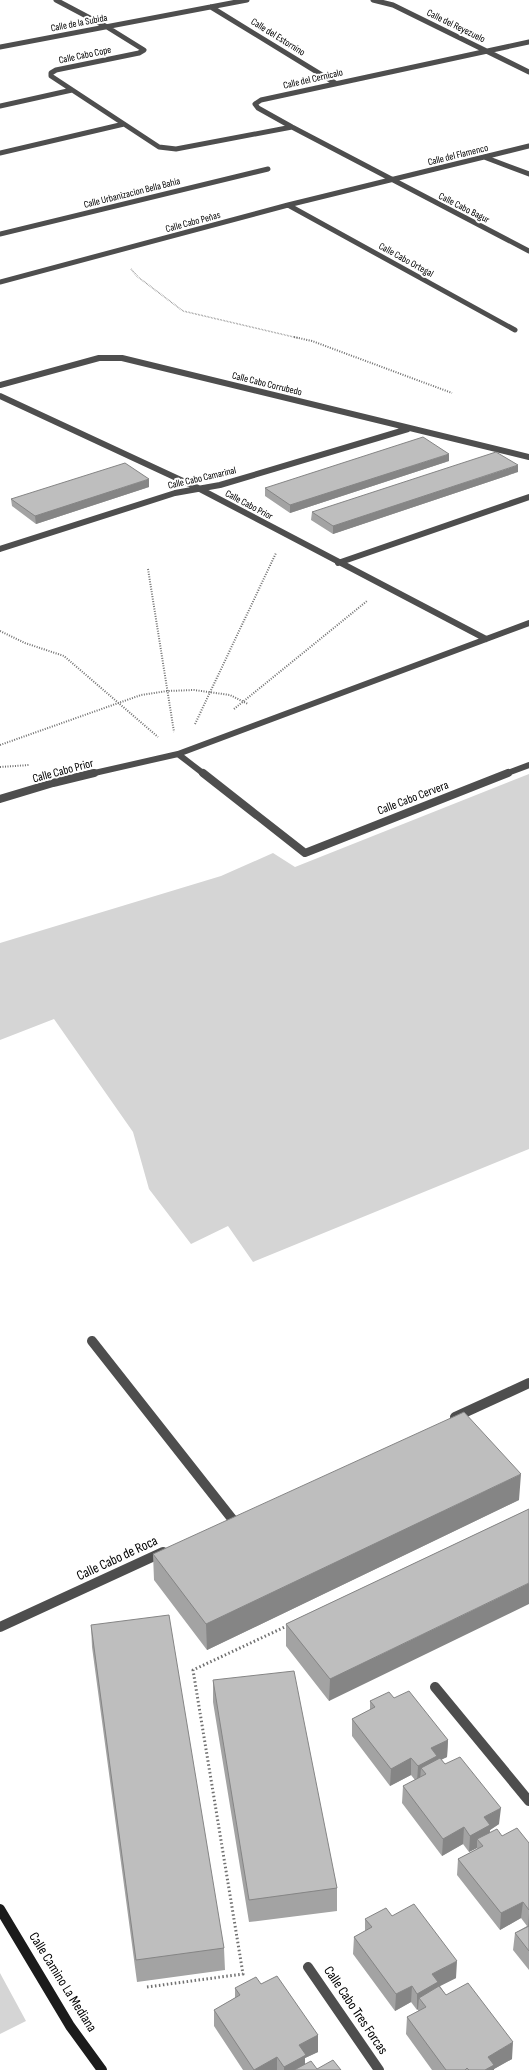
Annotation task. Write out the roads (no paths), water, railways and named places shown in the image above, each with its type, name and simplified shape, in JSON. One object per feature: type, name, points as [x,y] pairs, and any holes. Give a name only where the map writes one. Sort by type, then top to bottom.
[{"type":"street","points":[[56,0],[107,26]]},
{"type":"street","name":"Calle de la Subida","points":[[0,47],[248,0]]},
{"type":"street","name":"Calle del Reyezuelo","points":[[373,0],[392,5],[529,72]]},
{"type":"street","name":"Calle del Estornino","points":[[211,7],[335,83]]},
{"type":"street","name":"Calle Cabo Cope","points":[[107,26],[144,50],[139,53],[56,70],[51,73],[51,76],[159,147],[166,149],[292,127]]},
{"type":"street","name":"Calle del Cernicalo","points":[[391,181],[258,108],[255,104],[260,100],[335,83],[529,42]]},
{"type":"street","points":[[0,106],[72,90]]},
{"type":"street","points":[[0,153],[124,124]]},
{"type":"street","name":"Calle del Flamenco","points":[[391,181],[529,146]]},
{"type":"street","points":[[484,157],[529,174]]},
{"type":"street","name":"Calle Urbanizacion Bella Bahia","points":[[0,234],[268,169]]},
{"type":"street","name":"Calle Cabo Peñas","points":[[0,282],[288,206],[391,181]]},
{"type":"street","name":"Calle Cabo Bagur","points":[[391,181],[529,251]]},
{"type":"street","name":"Calle Cabo Ortegal","points":[[288,206],[515,330]]},
{"type":"street","name":"Calle Cabo Corrubedo","points":[[0,385],[99,358],[122,358],[529,457]]},
{"type":"street","name":"Calle Cabo Prior","points":[[0,396],[198,488],[338,563],[486,639]]},
{"type":"street","name":"Calle Cabo Camarinal","points":[[0,549],[175,493],[220,485],[408,428]]},
{"type":"street","points":[[338,563],[529,497]]},
{"type":"street","name":"Calle Cabo Prior","points":[[0,799],[54,783],[178,754],[529,622]]},
{"type":"street","name":"Calle Cabo Cervera","points":[[178,754],[305,853],[529,765]]},
{"type":"street","points":[[92,1341],[233,1520]]},
{"type":"street","points":[[442,1423],[529,1383]]},
{"type":"street","name":"Calle Cabo de Roca","points":[[0,1627],[169,1549]]},
{"type":"street","points":[[435,1687],[529,1801]]},
{"type":"street","name":"Calle Camino La Mediana","points":[[0,1909],[70,2026],[102,2070]]},
{"type":"street","name":"Calle Cabo Tres Forcas","points":[[308,1967],[379,2070]]}]
